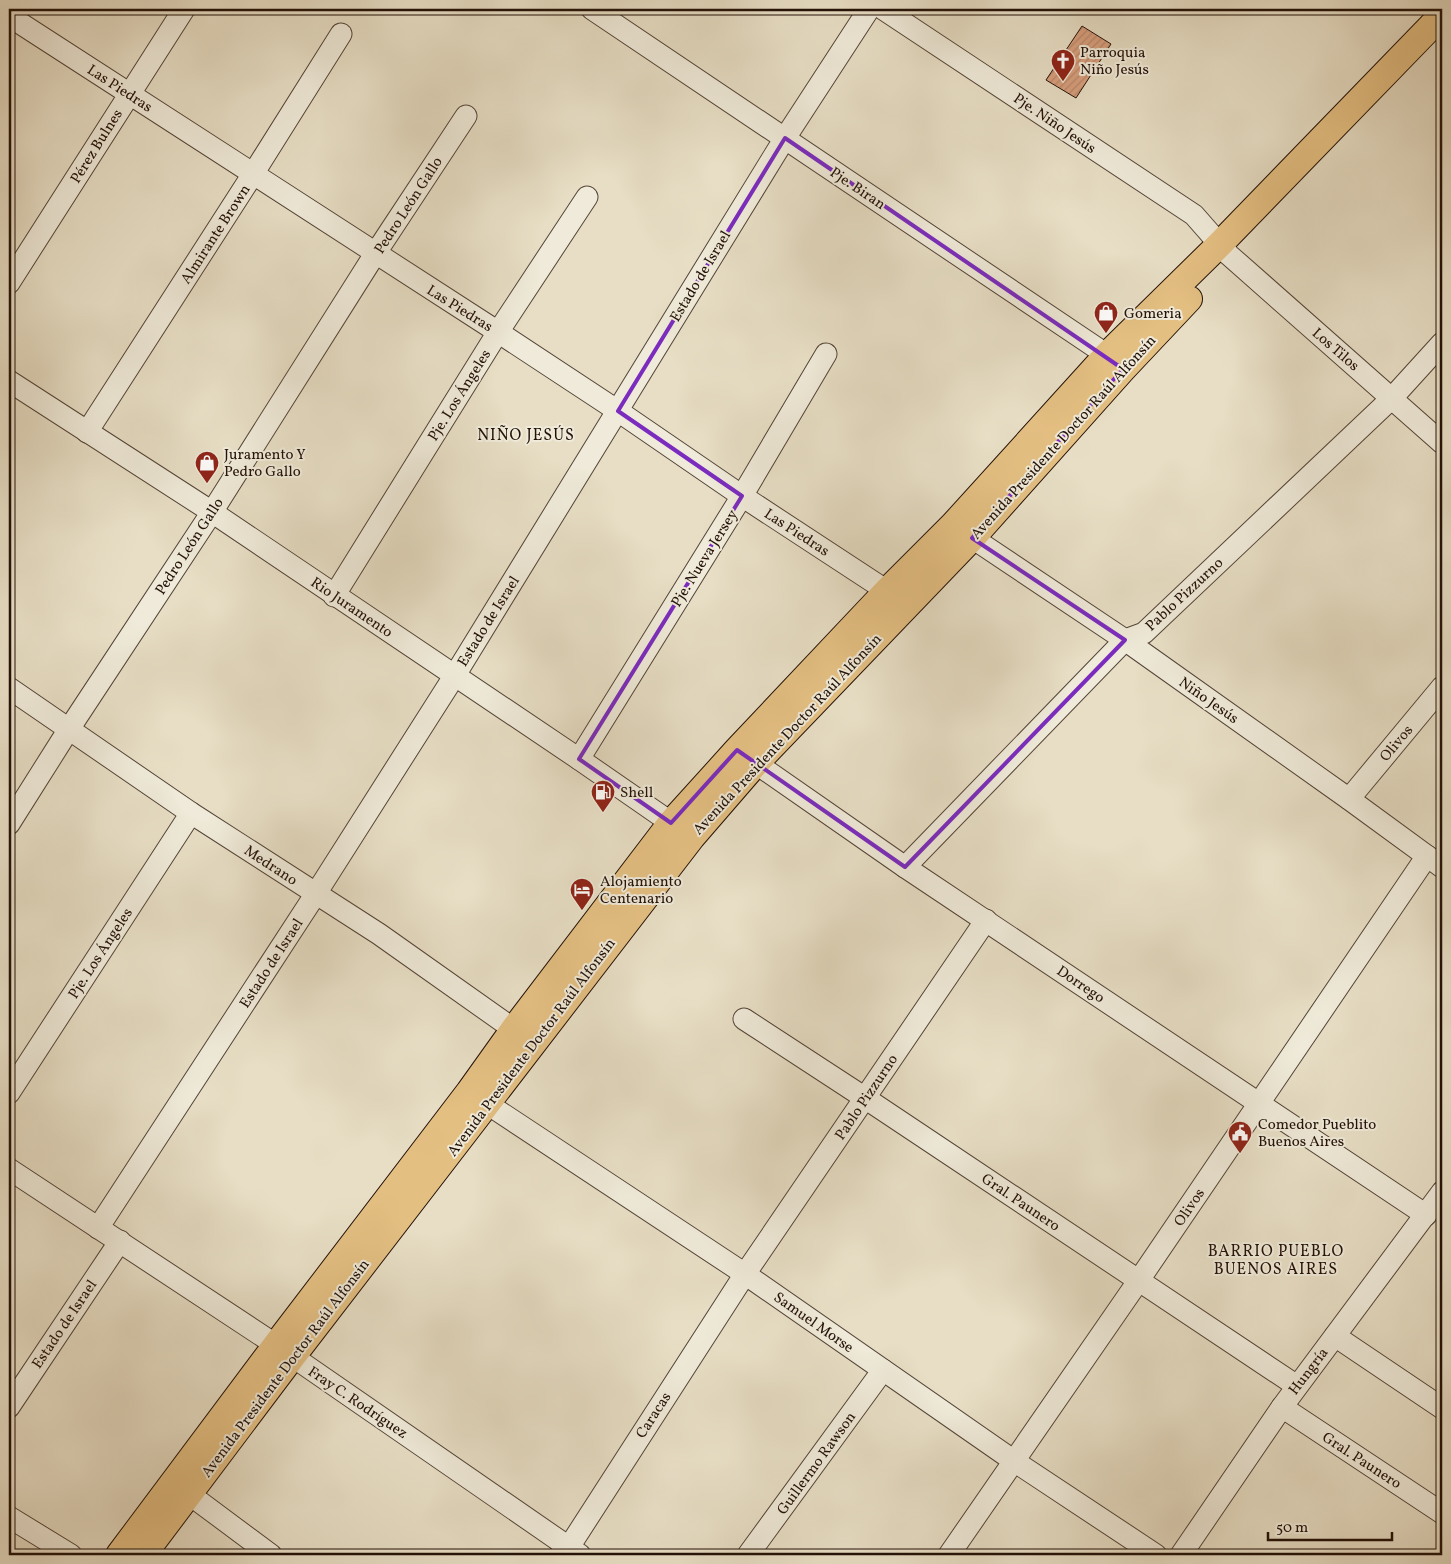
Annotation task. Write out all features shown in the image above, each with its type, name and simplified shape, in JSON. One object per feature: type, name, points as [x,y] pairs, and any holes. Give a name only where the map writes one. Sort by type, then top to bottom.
[{"type":"main road","name":"Avenida Presidente Doctor Raúl Alfonsín","points":[[119,1555],[284,1351],[682,830],[747,757],[962,532],[1115,362],[1224,249],[1442,15]]},
{"type":"main road","name":"Avenida Presidente Doctor Raúl Alfonsín","points":[[1224,249],[1442,40]]},
{"type":"main road","name":"Avenida Presidente Doctor Raúl Alfonsín","points":[[143,1555],[189,1494],[284,1351]]},
{"type":"street","name":"Pérez Bulnes","points":[[9,283],[184,9]]},
{"type":"street","name":"Pje. Biran","points":[[592,9],[1115,362]]},
{"type":"street","name":"Estado de Israel","points":[[98,1228],[455,675],[785,138],[869,9]]},
{"type":"street","name":"Pje. Niño Jesús","points":[[883,9],[1194,216],[1224,249]]},
{"type":"street","name":"Las Piedras","points":[[11,15],[129,94],[618,411],[896,600]]},
{"type":"street","name":"Almirante Brown","points":[[87,432],[341,34]]},
{"type":"street","name":"Pedro León Gallo","points":[[9,824],[212,512],[375,254],[466,116]]},
{"type":"street","name":"Pje. Los Ángeles","points":[[334,596],[498,332],[587,197]]},
{"type":"street","name":"Los Tilos","points":[[1224,249],[1442,443]]},
{"type":"street","name":"Pablo Pizzurno","points":[[905,867],[1125,640],[1144,633],[1392,398],[1442,343]]},
{"type":"street","name":"Pje. Nueva Jersey","points":[[579,759],[742,496],[826,354]]},
{"type":"street","name":"Rio Juramento","points":[[9,380],[212,512],[682,830]]},
{"type":"street","name":"Niño Jesús","points":[[962,532],[1125,640],[1349,798],[1434,862]]},
{"type":"street","name":"Olivos","points":[[1349,798],[1442,687]]},
{"type":"street","name":"Medrano","points":[[9,688],[191,813],[379,934],[524,1036]]},
{"type":"street","name":"Dorrego","points":[[747,757],[905,867],[1426,1215]]},
{"type":"street","name":"Pje. Los Ángeles","points":[[9,1093],[191,813]]},
{"type":"street","name":"Olivos","points":[[949,1555],[1259,1104],[1434,862]]},
{"type":"street","name":"Pablo Pizzurno","points":[[745,1274],[986,920]]},
{"type":"street","name":"Gral. Paunero","points":[[744,1020],[865,1098],[1297,1386]]},
{"type":"street","name":"Samuel Morse","points":[[478,1098],[745,1274],[1014,1460],[1156,1555]]},
{"type":"street","name":"Fray C. Rodríguez","points":[[9,1169],[284,1351],[570,1552]]},
{"type":"street","name":"Hungría","points":[[1181,1555],[1282,1406],[1442,1192]]},
{"type":"street","name":"Estado de Israel","points":[[9,1407],[120,1241]]},
{"type":"street","name":"Caracas","points":[[570,1552],[745,1274]]},
{"type":"street","points":[[1335,1336],[1442,1408]]},
{"type":"street","name":"Guillermo Rawson","points":[[748,1555],[883,1370]]},
{"type":"street","name":"Gral. Paunero","points":[[1282,1406],[1442,1513]]},
{"type":"street","points":[[189,1494],[271,1555]]},
{"type":"street","points":[[9,1516],[71,1555]]},
{"type":"highlighted area","points":[[785,138],[1123,369],[972,538],[1125,640],[905,867],[737,750],[671,823],[579,759],[742,496],[618,411]]},
{"type":"building","name":"Parroquia Niño Jesús","points":[[1082,26],[1111,44],[1076,98],[1046,80]]},
{"type":"place","name":"Parroquia Niño Jesús","points":[[1063,82]]},
{"type":"place","name":"Gomeria","points":[[1106,334]]},
{"type":"place","name":"Juramento Y Pedro Gallo","points":[[207,484]]},
{"type":"place","name":"Shell","points":[[603,813]]},
{"type":"place","name":"Alojamiento Centenario","points":[[582,911]]},
{"type":"place","name":"Comedor Pueblito Buenos Aires","points":[[1240,1154]]},
{"type":"district","name":"NIÑO JESÚS","points":[[526,434]]},
{"type":"district","name":"BARRIO PUEBLO BUENOS AIRES","points":[[1276,1259]]}]
